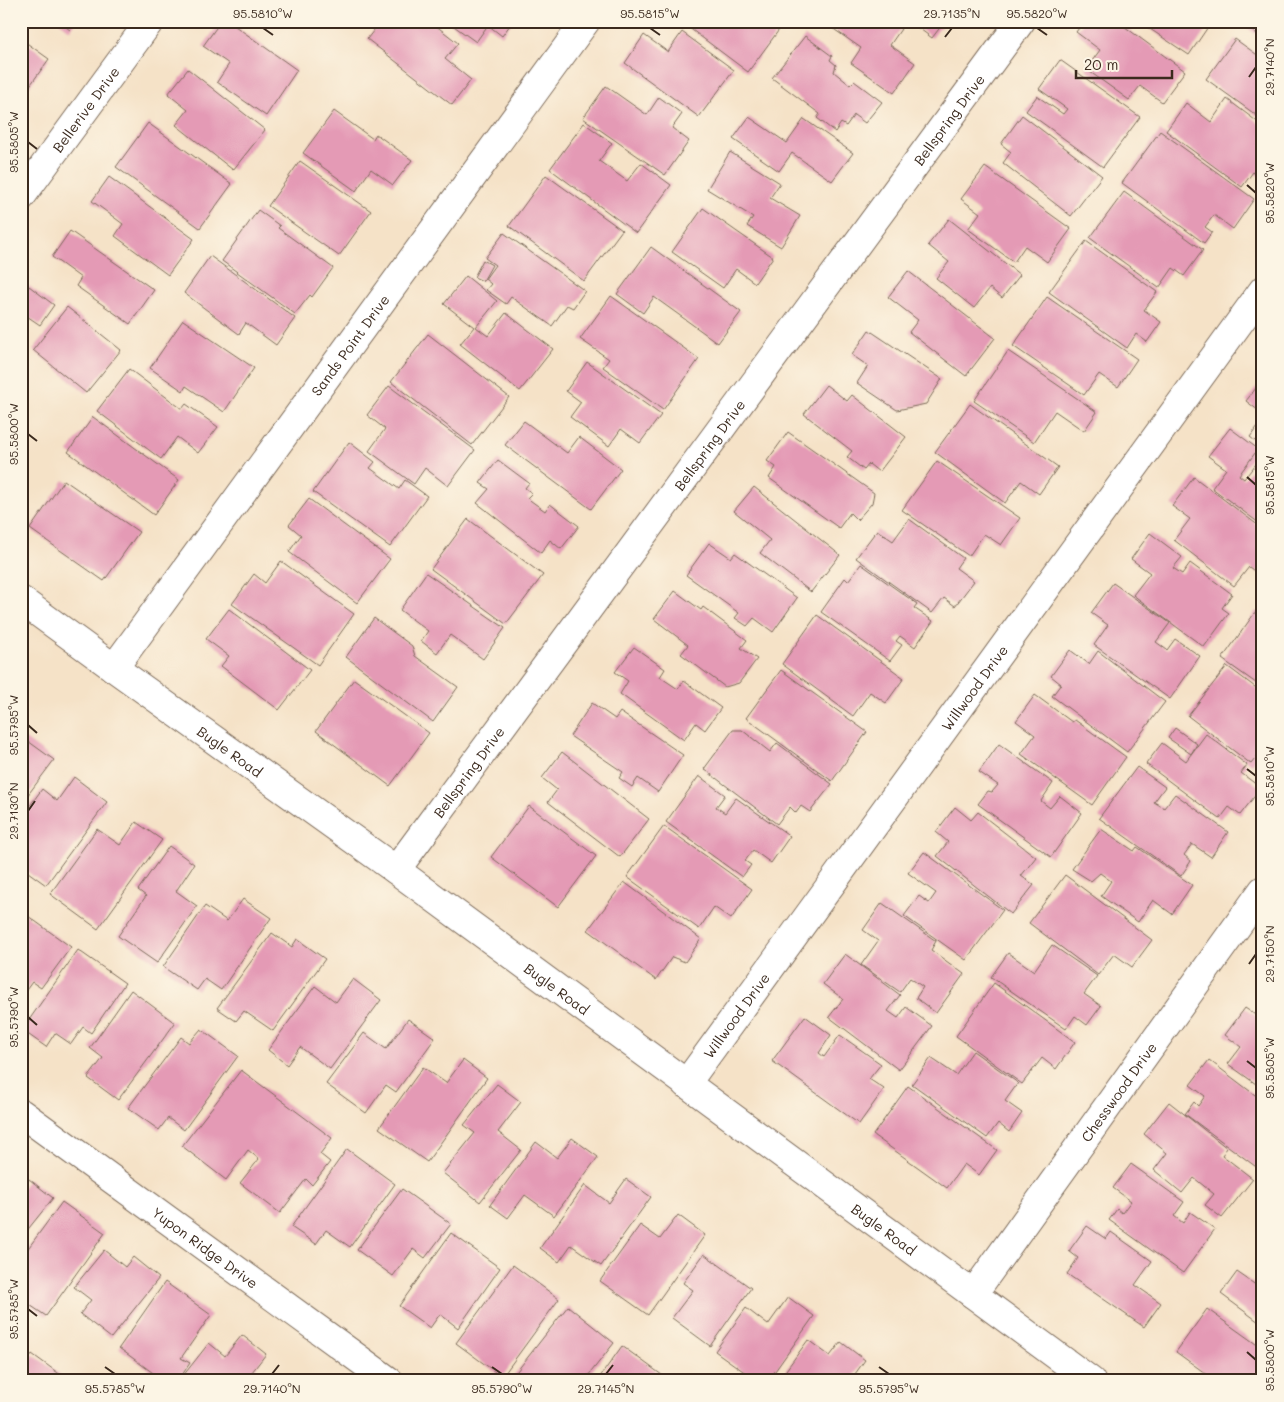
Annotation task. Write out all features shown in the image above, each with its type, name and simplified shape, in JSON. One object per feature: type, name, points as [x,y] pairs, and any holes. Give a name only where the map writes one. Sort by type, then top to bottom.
[{"type":"street","name":"Bellerive Drive","points":[[21,197],[150,21]]},
{"type":"street","name":"Sands Point Drive","points":[[114,668],[586,21]]},
{"type":"street","name":"Bellspring Drive","points":[[396,870],[1021,21]]},
{"type":"street","name":"Willwood Drive","points":[[686,1084],[1263,290]]},
{"type":"street","name":"Bugle Road","points":[[21,600],[396,870],[1091,1381]]},
{"type":"street","name":"Chesswood Drive","points":[[973,1294],[1263,890]]},
{"type":"street","name":"Yupon Ridge Drive","points":[[21,1113],[389,1381]]},
{"type":"building","points":[[21,21],[29,21],[25,28],[21,25]]},
{"type":"building","points":[[58,21],[77,21],[70,30]]},
{"type":"building","points":[[221,21],[228,21],[297,70],[266,116],[217,82],[229,64],[203,46]]},
{"type":"building","points":[[381,21],[430,21],[458,43],[445,59],[471,80],[452,105],[367,39]]},
{"type":"building","points":[[447,21],[513,21],[502,36],[488,25],[476,42]]},
{"type":"building","points":[[680,21],[782,21],[784,23],[748,72]]},
{"type":"building","points":[[826,21],[890,21],[901,29],[890,45],[915,63],[894,93],[851,63],[861,48],[825,23]]},
{"type":"building","points":[[909,21],[945,21],[932,38]]},
{"type":"building","points":[[1084,21],[1117,21],[1185,71],[1162,102],[1140,86],[1129,100],[1086,69],[1100,50],[1076,32]]},
{"type":"building","points":[[1138,21],[1212,21],[1189,55]]},
{"type":"building","points":[[1250,21],[1263,21],[1263,39],[1246,27]]},
{"type":"building","points":[[682,32],[734,70],[699,117],[625,63],[644,35],[668,52]]},
{"type":"building","points":[[805,36],[832,56],[830,60],[836,65],[834,72],[850,85],[854,81],[882,102],[865,123],[854,115],[846,126],[841,123],[835,132],[817,118],[820,114],[772,78]]},
{"type":"building","points":[[21,39],[49,59],[26,91],[21,88]]},
{"type":"building","points":[[1235,39],[1263,59],[1263,120],[1206,79]]},
{"type":"building","points":[[1060,60],[1140,117],[1103,167],[1026,111],[1037,96],[1063,114],[1067,109],[1039,89]]},
{"type":"building","points":[[188,69],[265,130],[233,170],[176,125],[188,110],[168,94]]},
{"type":"building","points":[[606,86],[647,115],[659,97],[682,114],[672,128],[689,141],[665,175],[583,118]]},
{"type":"building","points":[[1227,99],[1263,126],[1263,179],[1253,172],[1242,187],[1166,131],[1186,103],[1211,122]]},
{"type":"building","points":[[334,111],[373,139],[376,134],[412,160],[393,185],[371,169],[356,191],[303,153]]},
{"type":"building","points":[[1022,115],[1102,176],[1071,216],[1003,163],[1011,152],[1001,144]]},
{"type":"building","points":[[749,117],[787,143],[804,119],[853,153],[832,181],[792,153],[779,171],[733,139]]},
{"type":"building","points":[[148,123],[232,184],[200,228],[116,167]]},
{"type":"building","points":[[584,123],[612,143],[599,161],[627,181],[641,163],[671,185],[636,233],[550,169]]},
{"type":"building","points":[[1160,131],[1254,199],[1233,229],[1214,215],[1205,227],[1212,232],[1204,243],[1122,183]]},
{"type":"building","points":[[730,152],[780,183],[770,198],[800,216],[781,247],[747,226],[753,217],[707,189]]},
{"type":"building","points":[[300,161],[371,211],[339,256],[268,206]]},
{"type":"building","points":[[985,167],[1071,229],[1047,262],[1025,246],[1014,262],[968,229],[980,213],[961,199]]},
{"type":"building","points":[[546,175],[622,230],[584,281],[509,226]]},
{"type":"building","points":[[109,177],[194,239],[168,275],[115,236],[123,224],[92,201]]},
{"type":"building","points":[[1124,192],[1203,250],[1184,276],[1173,268],[1159,288],[1090,238]]},
{"type":"building","points":[[703,208],[773,257],[755,283],[736,269],[723,288],[672,252]]},
{"type":"building","points":[[258,210],[280,226],[278,228],[333,268],[312,297],[310,295],[295,314],[222,261]]},
{"type":"building","points":[[949,219],[1020,275],[1002,298],[990,288],[974,308],[936,278],[949,262],[928,245]]},
{"type":"building","points":[[70,231],[154,290],[130,324],[76,286],[81,278],[52,257]]},
{"type":"building","points":[[504,233],[585,291],[573,308],[567,305],[552,326],[511,297],[506,304],[486,290],[491,284],[485,279],[495,265],[485,258]]},
{"type":"building","points":[[1086,241],[1157,292],[1144,310],[1161,322],[1147,342],[1136,334],[1127,348],[1049,292]]},
{"type":"building","points":[[651,247],[741,312],[718,343],[654,297],[643,313],[617,294]]},
{"type":"building","points":[[210,256],[295,318],[276,345],[246,323],[239,334],[184,293]]},
{"type":"building","points":[[483,260],[492,265],[483,281],[474,277]]},
{"type":"building","points":[[908,271],[995,338],[966,376],[909,332],[918,320],[888,297]]},
{"type":"building","points":[[466,276],[497,301],[476,327],[488,336],[506,313],[553,349],[520,391],[460,344],[474,327],[444,304]]},
{"type":"building","points":[[29,286],[54,305],[40,325],[21,312],[21,298]]},
{"type":"building","points":[[611,296],[699,359],[663,410],[603,367],[609,359],[580,339]]},
{"type":"building","points":[[1047,297],[1137,359],[1118,387],[1099,374],[1084,395],[1013,346]]},
{"type":"building","points":[[67,307],[121,350],[86,393],[33,350]]},
{"type":"building","points":[[183,320],[254,368],[224,412],[186,386],[183,391],[150,368]]},
{"type":"building","points":[[869,330],[942,379],[926,404],[897,410],[857,383],[868,366],[852,355]]},
{"type":"building","points":[[428,334],[509,397],[472,445],[391,382]]},
{"type":"building","points":[[1008,351],[1097,412],[1084,431],[1055,411],[1034,442],[974,401]]},
{"type":"building","points":[[587,362],[661,415],[640,443],[621,429],[609,446],[570,417],[581,402],[566,391]]},
{"type":"building","points":[[129,369],[182,409],[186,404],[218,427],[198,453],[177,437],[161,459],[97,411]]},
{"type":"building","points":[[1263,379],[1263,414],[1246,401]]},
{"type":"building","points":[[826,385],[847,401],[852,395],[906,437],[879,472],[869,464],[864,470],[847,457],[852,451],[804,414]]},
{"type":"building","points":[[389,386],[475,450],[448,486],[425,468],[414,484],[369,451],[385,429],[367,415]]},
{"type":"building","points":[[970,404],[1058,467],[1039,494],[1021,481],[1005,503],[935,452]]},
{"type":"building","points":[[93,417],[179,480],[154,515],[68,452]]},
{"type":"building","points":[[1263,419],[1263,447],[1250,437]]},
{"type":"building","points":[[524,421],[567,453],[579,437],[621,469],[591,509],[505,445]]},
{"type":"building","points":[[1230,428],[1258,449],[1239,475],[1244,479],[1263,455],[1263,526],[1212,488],[1226,469],[1208,456]]},
{"type":"building","points":[[788,432],[874,493],[872,503],[857,520],[850,513],[839,528],[769,478],[776,467],[767,461]]},
{"type":"building","points":[[349,442],[375,462],[370,468],[399,489],[405,480],[427,496],[390,547],[313,492]]},
{"type":"building","points":[[498,460],[529,483],[525,488],[532,493],[527,498],[545,511],[550,504],[579,526],[561,549],[550,540],[541,553],[477,503],[489,489],[480,483]]},
{"type":"building","points":[[937,461],[1020,518],[1001,545],[984,534],[969,556],[902,510]]},
{"type":"building","points":[[1194,477],[1263,529],[1263,565],[1257,573],[1249,567],[1234,586],[1174,540],[1190,519],[1172,506]]},
{"type":"building","points":[[64,480],[139,532],[104,581],[30,529]]},
{"type":"building","points":[[754,487],[840,555],[811,592],[760,553],[770,540],[734,511]]},
{"type":"building","points":[[309,499],[390,559],[357,603],[289,552],[301,535],[289,525]]},
{"type":"building","points":[[468,519],[543,575],[506,624],[431,569]]},
{"type":"building","points":[[909,519],[963,558],[956,568],[974,581],[955,606],[944,598],[932,613],[856,558],[877,530],[893,541]]},
{"type":"building","points":[[1150,533],[1182,557],[1173,568],[1182,574],[1190,563],[1232,594],[1222,608],[1229,613],[1204,647],[1133,595],[1150,573],[1131,559]]},
{"type":"building","points":[[709,543],[731,558],[735,553],[797,598],[773,632],[754,618],[747,626],[735,618],[739,613],[686,575]]},
{"type":"building","points":[[281,561],[354,614],[318,665],[232,604],[254,574],[265,583]]},
{"type":"building","points":[[861,564],[917,604],[914,608],[933,621],[915,647],[900,636],[896,641],[902,645],[890,661],[821,612],[845,578],[848,581]]},
{"type":"building","points":[[426,573],[505,628],[483,659],[450,635],[437,653],[421,641],[428,631],[400,610]]},
{"type":"building","points":[[1113,583],[1170,623],[1156,642],[1167,650],[1175,639],[1200,656],[1170,699],[1094,645],[1108,625],[1091,613]]},
{"type":"building","points":[[675,591],[701,610],[703,607],[747,640],[741,648],[757,659],[739,683],[725,687],[681,654],[688,645],[654,619]]},
{"type":"building","points":[[229,609],[310,670],[279,710],[221,666],[229,656],[206,639]]},
{"type":"building","points":[[1256,611],[1263,616],[1263,688],[1222,659]]},
{"type":"building","points":[[817,615],[904,678],[886,703],[870,692],[853,716],[782,664]]},
{"type":"building","points":[[374,618],[412,646],[415,656],[458,687],[433,722],[346,657]]},
{"type":"building","points":[[634,647],[665,669],[660,677],[678,689],[684,681],[721,708],[705,730],[696,723],[684,740],[620,694],[628,681],[615,672]]},
{"type":"building","points":[[1070,650],[1089,664],[1098,651],[1165,702],[1127,752],[1052,696],[1061,684],[1051,676]]},
{"type":"building","points":[[1227,666],[1263,693],[1263,749],[1251,764],[1188,716]]},
{"type":"building","points":[[781,670],[867,732],[832,781],[746,718]]},
{"type":"building","points":[[354,679],[429,733],[390,786],[316,731]]},
{"type":"building","points":[[1035,695],[1072,722],[1075,720],[1126,757],[1092,805],[1021,754],[1035,735],[1016,721]]},
{"type":"building","points":[[592,703],[615,719],[620,712],[683,755],[658,792],[638,778],[632,787],[619,778],[623,772],[570,736]]},
{"type":"building","points":[[1175,728],[1197,744],[1191,754],[1168,738]]},
{"type":"building","points":[[733,730],[742,730],[770,752],[777,743],[832,784],[810,812],[801,806],[796,813],[790,807],[777,824],[704,769]]},
{"type":"building","points":[[1206,734],[1247,765],[1241,773],[1261,788],[1240,815],[1229,807],[1220,819],[1146,764],[1162,743],[1186,761]]},
{"type":"building","points":[[21,736],[54,760],[21,804]]},
{"type":"building","points":[[999,744],[1053,783],[1041,801],[1050,808],[1060,796],[1082,813],[1051,857],[978,804],[988,791],[992,792],[998,785],[979,772]]},
{"type":"building","points":[[562,752],[649,819],[620,857],[548,802],[557,790],[542,778]]},
{"type":"building","points":[[1137,767],[1165,787],[1154,802],[1164,808],[1175,794],[1228,832],[1211,857],[1192,844],[1184,855],[1191,861],[1181,876],[1099,818]]},
{"type":"building","points":[[699,776],[725,795],[716,807],[725,813],[736,798],[790,836],[771,863],[753,850],[745,861],[751,865],[742,877],[666,822]]},
{"type":"building","points":[[74,777],[107,802],[46,885],[21,867],[21,818],[42,789],[57,801]]},
{"type":"building","points":[[529,806],[596,856],[558,907],[491,857]]},
{"type":"building","points":[[955,807],[971,820],[978,812],[1036,857],[1021,876],[1034,885],[1011,914],[937,856],[948,842],[936,832]]},
{"type":"building","points":[[136,822],[162,840],[98,929],[50,894],[97,829],[120,845]]},
{"type":"building","points":[[664,826],[752,889],[731,919],[714,907],[699,929],[627,877]]},
{"type":"building","points":[[1101,829],[1134,851],[1137,847],[1192,885],[1172,914],[1153,900],[1138,922],[1101,896],[1111,881],[1100,873],[1091,881],[1072,869]]},
{"type":"building","points":[[169,846],[194,864],[176,891],[197,906],[157,963],[118,936],[146,896],[138,890]]},
{"type":"building","points":[[924,852],[1003,910],[966,960],[904,916],[919,896],[929,903],[936,893],[908,873]]},
{"type":"building","points":[[1065,875],[1152,940],[1132,967],[1114,954],[1098,975],[1029,923]]},
{"type":"building","points":[[624,882],[701,939],[685,962],[672,957],[656,980],[588,930]]},
{"type":"building","points":[[243,899],[271,918],[221,990],[205,979],[197,990],[163,967],[205,906],[227,921]]},
{"type":"building","points":[[882,903],[936,941],[931,950],[964,974],[936,1013],[916,998],[923,987],[910,978],[900,992],[861,965],[878,941],[863,930]]},
{"type":"building","points":[[21,911],[71,947],[41,988],[32,982],[21,997]]},
{"type":"building","points":[[272,933],[292,947],[297,939],[325,959],[273,1031],[244,1011],[236,1021],[217,1008]]},
{"type":"building","points":[[1052,945],[1097,976],[1084,994],[1101,1006],[1087,1025],[1075,1016],[1066,1029],[991,977],[1008,953],[1034,971]]},
{"type":"building","points":[[78,950],[125,983],[91,1033],[83,1027],[71,1044],[55,1033],[46,1047],[22,1030]]},
{"type":"building","points":[[845,954],[900,995],[888,1011],[898,1018],[906,1007],[932,1026],[899,1070],[829,1017],[843,999],[823,984]]},
{"type":"building","points":[[353,979],[381,1000],[330,1069],[300,1047],[287,1065],[268,1050],[315,986],[336,1002]]},
{"type":"building","points":[[994,983],[1075,1042],[1056,1069],[1042,1058],[1022,1084],[956,1036]]},
{"type":"building","points":[[131,990],[175,1023],[118,1100],[88,1078],[103,1058],[90,1048]]},
{"type":"building","points":[[1245,1008],[1263,1020],[1263,1089],[1228,1064],[1241,1047],[1225,1035]]},
{"type":"building","points":[[805,1016],[831,1035],[819,1053],[824,1057],[840,1035],[881,1064],[869,1079],[884,1089],[859,1124],[772,1061]]},
{"type":"building","points":[[408,1019],[435,1038],[396,1092],[386,1085],[366,1113],[326,1084],[364,1033],[386,1049]]},
{"type":"building","points":[[201,1029],[238,1056],[184,1130],[168,1118],[159,1130],[128,1108],[181,1037],[189,1043]]},
{"type":"building","points":[[973,1051],[1018,1083],[1005,1101],[1022,1113],[1009,1132],[998,1123],[987,1138],[912,1084],[931,1058],[956,1075]]},
{"type":"building","points":[[463,1060],[487,1078],[427,1162],[379,1128],[423,1067],[446,1083]]},
{"type":"building","points":[[1209,1060],[1263,1101],[1263,1164],[1259,1169],[1185,1114],[1194,1102],[1198,1106],[1205,1096],[1190,1085]]},
{"type":"building","points":[[241,1070],[332,1138],[320,1154],[330,1162],[312,1185],[306,1179],[280,1213],[240,1183],[259,1159],[248,1150],[226,1180],[182,1146]]},
{"type":"building","points":[[497,1084],[521,1102],[498,1132],[521,1150],[480,1202],[443,1173],[475,1133],[464,1125]]},
{"type":"building","points":[[908,1086],[997,1150],[979,1175],[964,1164],[947,1188],[873,1135]]},
{"type":"building","points":[[1169,1102],[1227,1148],[1222,1155],[1253,1179],[1222,1218],[1205,1205],[1214,1194],[1194,1178],[1182,1193],[1154,1170],[1167,1153],[1144,1134]]},
{"type":"building","points":[[572,1138],[598,1157],[554,1216],[525,1195],[508,1218],[490,1205],[536,1142],[557,1158]]},
{"type":"building","points":[[347,1149],[395,1184],[350,1247],[326,1230],[316,1244],[291,1227]]},
{"type":"building","points":[[1131,1164],[1184,1202],[1174,1216],[1183,1223],[1190,1212],[1215,1229],[1183,1273],[1109,1220],[1117,1209],[1122,1213],[1131,1201],[1113,1188]]},
{"type":"building","points":[[29,1179],[53,1198],[21,1238],[21,1189]]},
{"type":"building","points":[[626,1179],[651,1197],[601,1266],[571,1245],[559,1262],[540,1248],[585,1185],[609,1203]]},
{"type":"building","points":[[402,1189],[451,1224],[425,1258],[413,1249],[393,1276],[357,1250]]},
{"type":"building","points":[[62,1202],[105,1233],[46,1316],[21,1299],[21,1258]]},
{"type":"building","points":[[678,1215],[705,1235],[648,1315],[600,1281],[640,1225],[660,1239]]},
{"type":"building","points":[[1087,1226],[1106,1239],[1111,1232],[1152,1261],[1135,1285],[1161,1303],[1144,1327],[1067,1274],[1078,1258],[1069,1251]]},
{"type":"building","points":[[451,1233],[500,1268],[458,1328],[440,1314],[430,1328],[399,1306]]},
{"type":"building","points":[[104,1250],[125,1267],[133,1257],[159,1278],[111,1338],[80,1314],[91,1300],[74,1287]]},
{"type":"building","points":[[704,1254],[751,1288],[710,1346],[672,1318],[693,1290],[683,1283]]},
{"type":"building","points":[[513,1265],[559,1299],[502,1377],[456,1343]]},
{"type":"building","points":[[1237,1272],[1263,1290],[1263,1325],[1221,1294]]},
{"type":"building","points":[[165,1282],[211,1315],[181,1358],[190,1363],[178,1381],[164,1381],[119,1348]]},
{"type":"building","points":[[788,1297],[814,1316],[768,1381],[757,1381],[715,1351],[746,1308],[768,1325]]},
{"type":"building","points":[[568,1306],[614,1343],[584,1381],[577,1377],[574,1381],[510,1380]]},
{"type":"building","points":[[1207,1309],[1263,1349],[1263,1381],[1216,1381],[1176,1352]]},
{"type":"building","points":[[242,1335],[266,1354],[245,1381],[179,1381],[209,1343],[225,1356]]},
{"type":"building","points":[[808,1340],[830,1356],[841,1342],[865,1360],[850,1381],[778,1381]]},
{"type":"building","points":[[622,1346],[666,1378],[664,1381],[597,1381]]},
{"type":"building","points":[[32,1354],[69,1381],[21,1381],[21,1369]]},
{"type":"building","points":[[288,1373],[299,1381],[283,1381]]},
{"type":"building","points":[[898,1375],[905,1381],[894,1381]]}]
